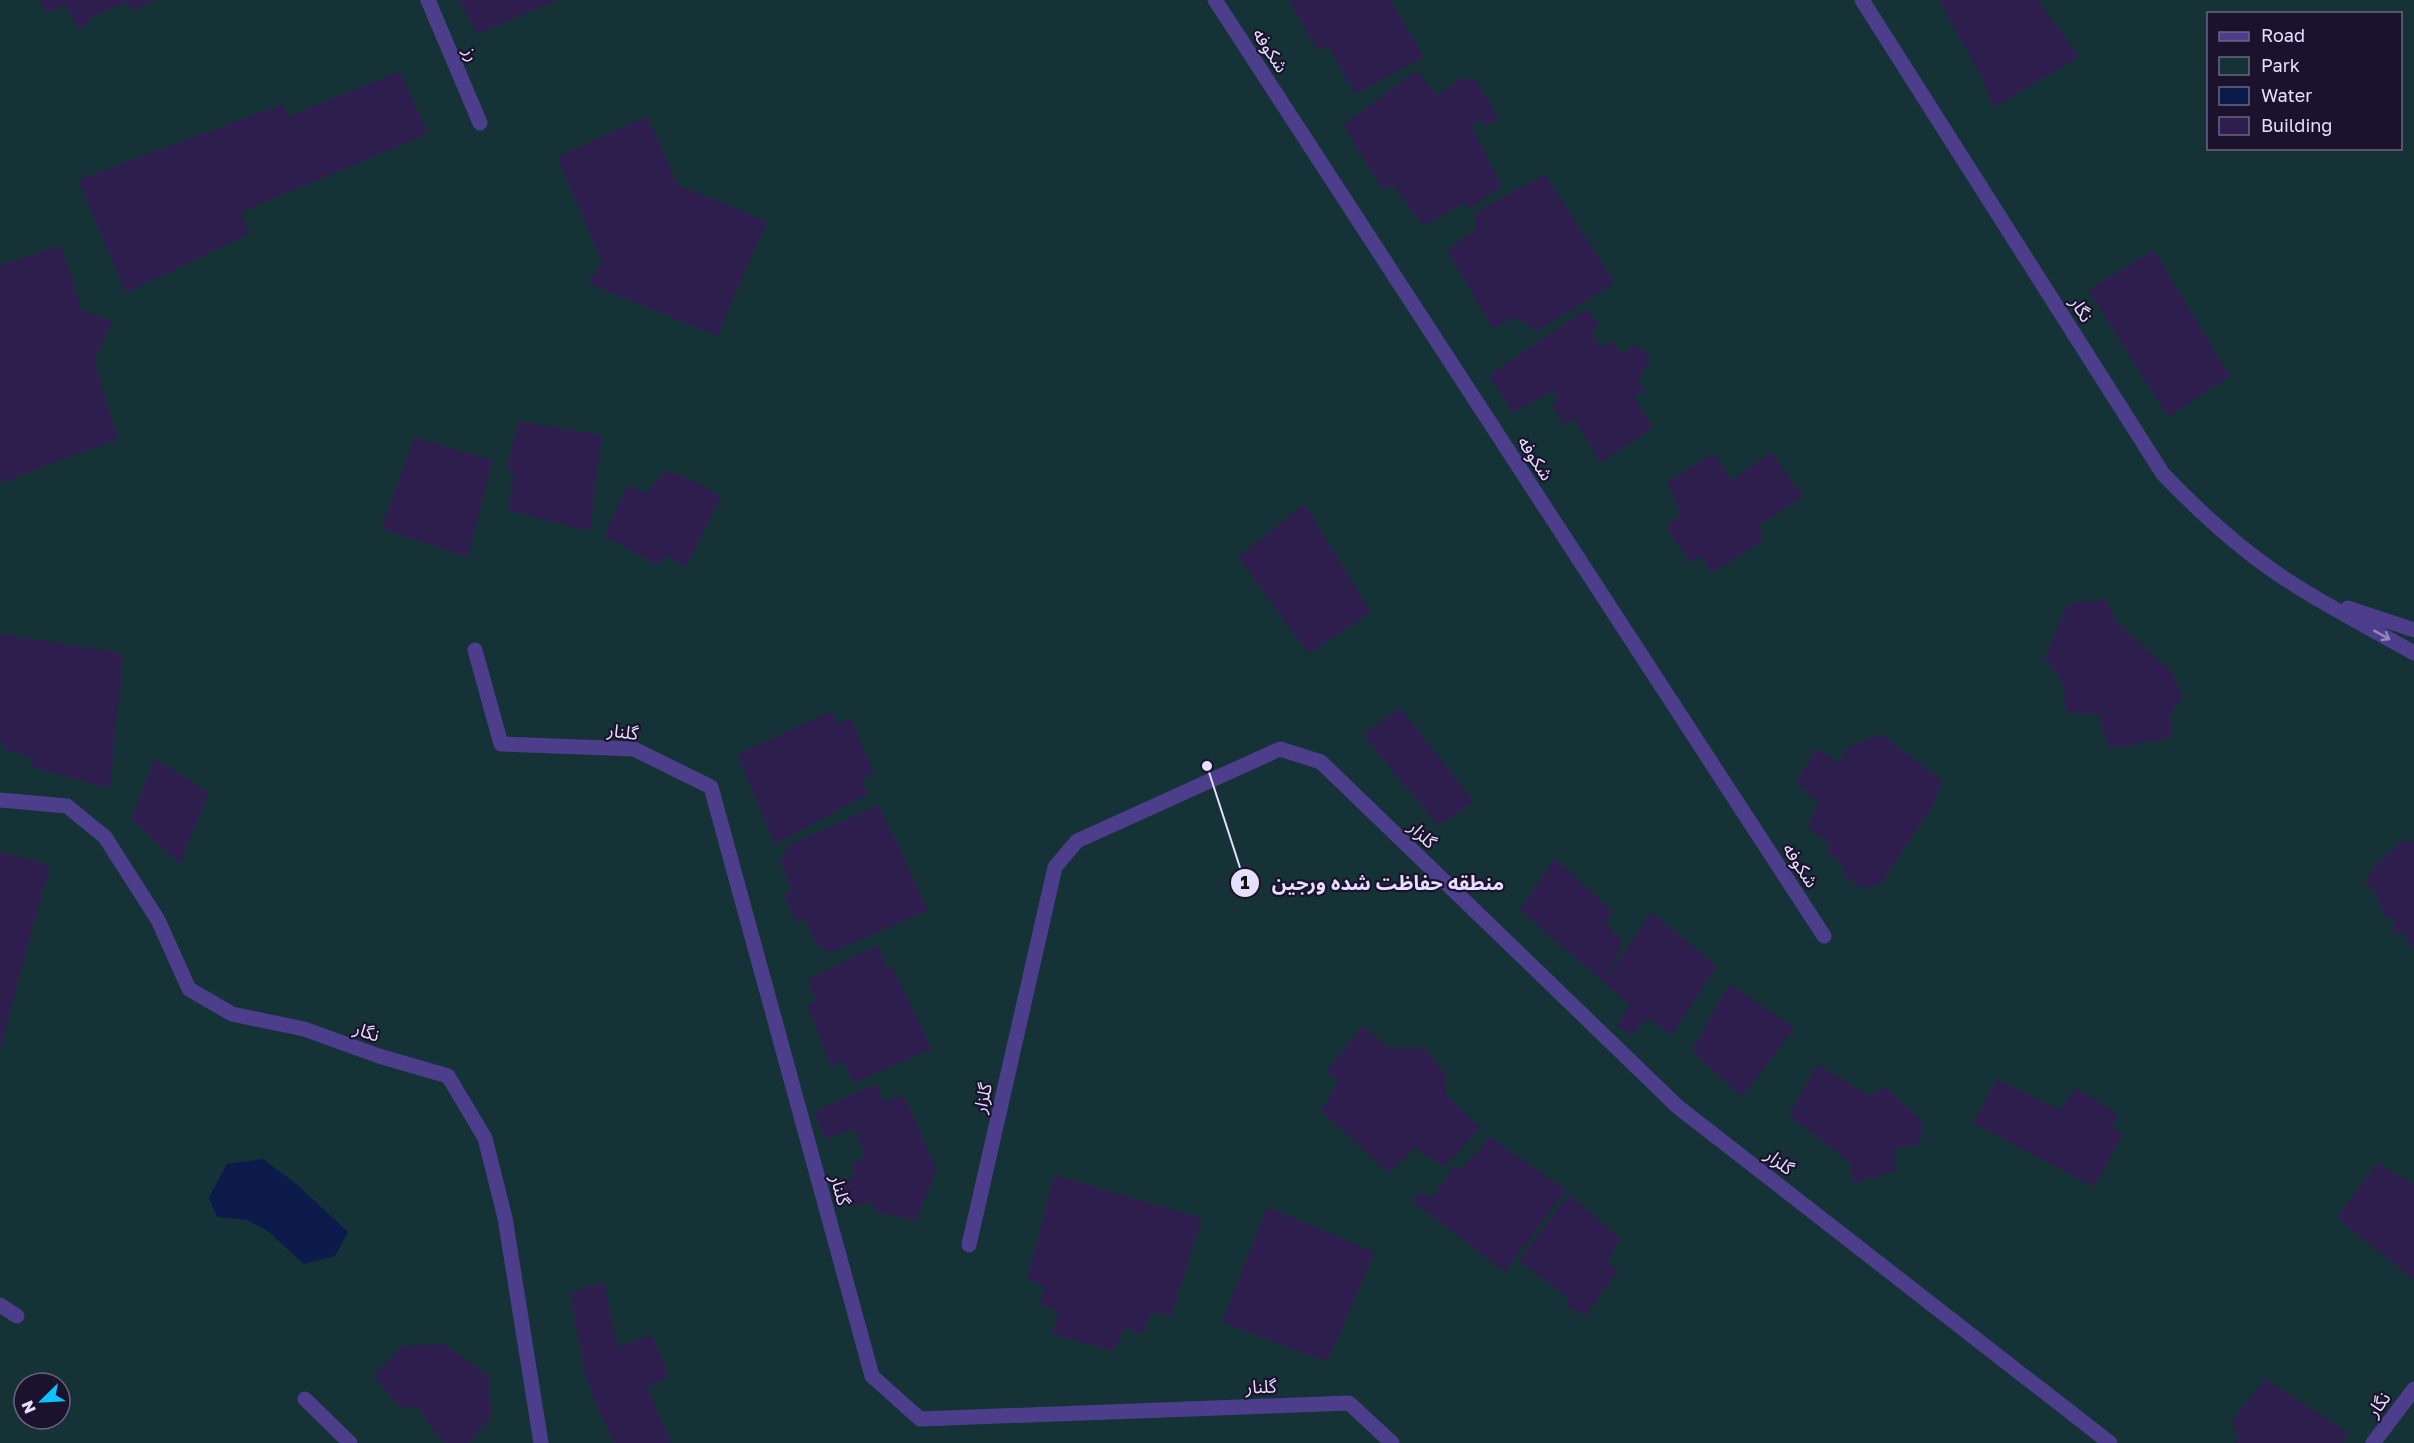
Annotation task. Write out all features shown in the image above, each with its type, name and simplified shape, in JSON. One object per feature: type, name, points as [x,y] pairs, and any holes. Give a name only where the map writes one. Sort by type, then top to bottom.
[{"type":"street","name":"رز","points":[[428,0],[480,123]]},
{"type":"street","name":"شکوفه","points":[[1215,0],[1824,936]]},
{"type":"street","name":"نگار","points":[[1862,0],[2163,474],[2198,511],[2249,554],[2314,596],[2414,653]]},
{"type":"street","name":"نگار","points":[[2314,596],[2414,630]]},
{"type":"street","name":"گلنار","points":[[475,650],[501,744],[634,749],[711,787],[872,1376],[920,1419],[1349,1403],[1392,1443]]},
{"type":"street","name":"گلزار","points":[[969,1245],[1055,867],[1077,841],[1280,749],[1321,762],[1678,1107],[2110,1443]]},
{"type":"street","name":"نگار","points":[[0,800],[67,806],[105,837],[158,920],[189,989],[232,1014],[304,1029],[379,1056],[448,1076],[485,1138],[505,1218],[541,1443]]},
{"type":"street","points":[[0,1305],[17,1316]]},
{"type":"street","name":"نگار","points":[[2373,1443],[2414,1389]]},
{"type":"street","points":[[305,1399],[350,1443]]},
{"type":"green space","points":[[0,0],[2414,0],[2414,1443],[0,1443]]},
{"type":"water","points":[[263,1159],[295,1183],[348,1232],[335,1256],[304,1264],[269,1232],[247,1220],[217,1217],[209,1197],[227,1164]]},
{"type":"building","points":[[39,0],[155,0],[132,10],[126,2],[89,18],[90,24],[78,28],[66,5],[46,14]]},
{"type":"building","points":[[459,0],[558,0],[477,34]]},
{"type":"building","points":[[1289,0],[1391,0],[1424,57],[1355,94],[1328,46],[1317,50]]},
{"type":"building","points":[[1939,0],[2038,0],[2079,57],[1993,108],[1984,82]]},
{"type":"building","points":[[1418,70],[1437,95],[1459,80],[1474,78],[1499,118],[1484,126],[1481,118],[1472,127],[1502,186],[1471,208],[1463,203],[1424,226],[1393,186],[1382,189],[1343,125]]},
{"type":"building","points":[[400,71],[428,134],[241,212],[249,234],[126,293],[78,180],[283,104],[287,117]]},
{"type":"building","points":[[647,116],[678,185],[767,221],[717,336],[588,283],[602,262],[557,157]]},
{"type":"building","points":[[1545,174],[1615,283],[1537,331],[1515,317],[1493,329],[1447,250],[1475,230],[1475,214]]},
{"type":"building","points":[[62,246],[82,311],[113,321],[94,361],[118,439],[0,483],[0,265]]},
{"type":"building","points":[[2154,250],[2230,376],[2168,417],[2088,290]]},
{"type":"building","points":[[1587,309],[1599,325],[1591,334],[1601,347],[1612,341],[1621,353],[1636,345],[1651,358],[1639,379],[1644,393],[1634,396],[1653,428],[1601,463],[1574,419],[1564,425],[1552,405],[1559,398],[1553,391],[1513,413],[1489,375]]},
{"type":"building","points":[[519,421],[602,435],[590,531],[508,510],[514,472],[506,468]]},
{"type":"building","points":[[414,437],[493,460],[468,557],[381,529]]},
{"type":"building","points":[[1771,452],[1803,496],[1758,527],[1764,540],[1713,573],[1701,556],[1691,563],[1666,527],[1679,516],[1677,502],[1666,483],[1714,453],[1732,480]]},
{"type":"building","points":[[664,471],[689,478],[722,496],[686,567],[667,556],[657,565],[604,536],[627,485],[647,493]]},
{"type":"building","points":[[1304,504],[1371,612],[1309,654],[1238,557]]},
{"type":"building","points":[[2106,600],[2115,620],[2172,672],[2183,698],[2172,710],[2172,738],[2114,748],[2108,747],[2099,715],[2067,713],[2061,678],[2044,659],[2068,603]]},
{"type":"building","points":[[0,634],[118,652],[123,656],[110,789],[32,767],[30,756],[5,750],[0,741]]},
{"type":"building","points":[[1400,707],[1474,802],[1438,826],[1363,735]]},
{"type":"building","points":[[831,711],[839,724],[851,718],[874,773],[862,779],[868,794],[775,844],[737,755]]},
{"type":"building","points":[[1881,734],[1942,780],[1934,804],[1882,882],[1865,889],[1843,876],[1843,865],[1827,853],[1830,845],[1808,827],[1818,803],[1796,782],[1817,748],[1837,762],[1850,747]]},
{"type":"building","points":[[155,759],[209,792],[180,864],[131,819]]},
{"type":"building","points":[[879,805],[928,910],[831,953],[817,946],[805,919],[796,922],[784,894],[792,890],[780,862],[789,845]]},
{"type":"building","points":[[2404,839],[2414,843],[2414,947],[2410,947],[2405,934],[2394,934],[2394,918],[2383,916],[2376,893],[2364,882],[2377,863]]},
{"type":"building","points":[[0,852],[50,864],[1,1047],[0,1047]]},
{"type":"building","points":[[1555,858],[1614,913],[1606,923],[1623,943],[1605,982],[1651,912],[1717,966],[1672,1035],[1648,1019],[1631,1035],[1617,1026],[1629,1004],[1520,910]]},
{"type":"building","points":[[877,945],[887,968],[893,967],[932,1049],[853,1083],[844,1062],[831,1065],[807,1006],[816,1000],[808,979]]},
{"type":"building","points":[[1729,984],[1795,1028],[1742,1097],[1692,1051]]},
{"type":"building","points":[[1363,1026],[1391,1049],[1424,1047],[1445,1074],[1446,1095],[1481,1127],[1444,1167],[1415,1148],[1389,1173],[1321,1111],[1338,1082],[1326,1071]]},
{"type":"building","points":[[1817,1064],[1870,1096],[1884,1086],[1923,1121],[1920,1144],[1893,1149],[1896,1171],[1853,1183],[1850,1162],[1789,1116]]},
{"type":"building","points":[[1997,1079],[2060,1110],[2076,1088],[2119,1115],[2112,1126],[2123,1134],[2094,1187],[1973,1123]]},
{"type":"building","points":[[876,1084],[884,1101],[904,1096],[937,1169],[916,1221],[877,1212],[871,1202],[853,1207],[841,1183],[853,1178],[852,1162],[866,1157],[855,1129],[825,1139],[814,1112]]},
{"type":"building","points":[[1490,1137],[1566,1190],[1505,1272],[1412,1201],[1423,1192],[1433,1198],[1453,1167],[1462,1169]]},
{"type":"building","points":[[2377,1163],[2414,1184],[2414,1280],[2337,1218]]},
{"type":"building","points":[[1054,1175],[1202,1218],[1171,1316],[1151,1312],[1144,1334],[1124,1328],[1114,1351],[1052,1334],[1059,1311],[1040,1305],[1044,1286],[1027,1279]]},
{"type":"building","points":[[1569,1194],[1621,1240],[1607,1261],[1618,1271],[1585,1316],[1568,1307],[1567,1297],[1519,1261]]},
{"type":"building","points":[[1267,1207],[1375,1252],[1327,1362],[1222,1322]]},
{"type":"building","points":[[604,1282],[618,1347],[652,1335],[669,1376],[648,1388],[671,1443],[614,1443],[594,1400],[584,1369],[570,1293]]},
{"type":"building","points":[[444,1344],[488,1375],[492,1416],[469,1443],[445,1443],[416,1405],[402,1410],[374,1376],[402,1346]]},
{"type":"building","points":[[2265,1379],[2349,1433],[2342,1443],[2235,1443],[2237,1437],[2232,1421]]},
{"type":"place","name":"منطقه حفاظت شده ورجین","points":[[1207,766]]}]
